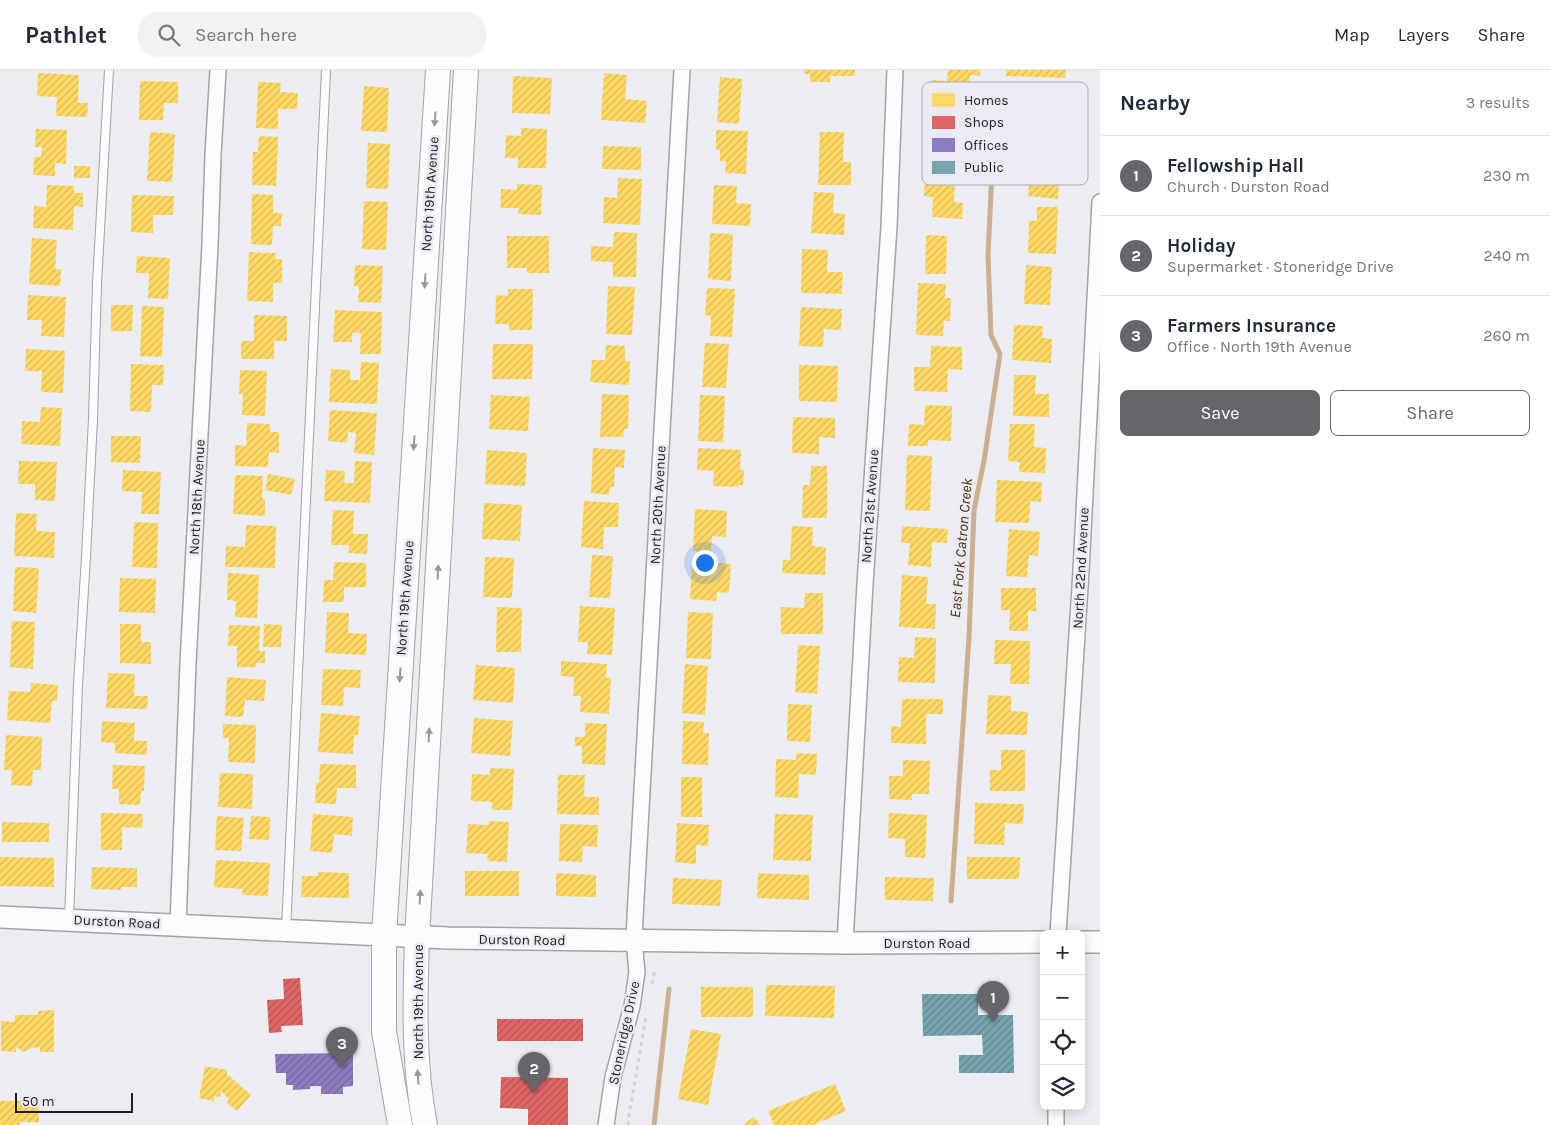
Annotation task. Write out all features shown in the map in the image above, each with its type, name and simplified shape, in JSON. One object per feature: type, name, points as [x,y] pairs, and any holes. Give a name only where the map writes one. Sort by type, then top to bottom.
[{"type":"main road","name":"North 19th Avenue","points":[[400,1125],[384,1031],[384,936],[438,70]]},
{"type":"main road","name":"North 19th Avenue","points":[[425,1125],[420,1096],[415,1018],[417,938],[466,70]]},
{"type":"main road","name":"Durston Road","points":[[0,917],[417,938],[845,943],[1040,942]]},
{"type":"main road","points":[[1085,942],[1100,942]]},
{"type":"street","name":"North 18th Avenue","points":[[178,925],[188,664],[210,245],[212,155],[218,70]]},
{"type":"street","name":"North 20th Avenue","points":[[634,940],[682,70]]},
{"type":"street","name":"North 21st Avenue","points":[[845,943],[864,593],[888,236],[896,70]]},
{"type":"street","name":"North 22nd Avenue","points":[[1058,930],[1081,571],[1100,202]]},
{"type":"street","name":"Stoneridge Drive","points":[[606,1125],[614,1077],[632,1006],[637,972],[634,940]]},
{"type":"street","points":[[1056,1110],[1056,1125]]},
{"type":"lane","points":[[69,920],[78,685],[88,527],[97,283],[108,70]]},
{"type":"lane","points":[[286,930],[326,70]]},
{"type":"path","points":[[652,988],[655,969]]},
{"type":"path","points":[[628,1125],[648,1008]]},
{"type":"building: Homes","points":[[804,70],[855,70],[855,76],[830,76],[830,82],[810,82],[810,74],[804,74]]},
{"type":"building: Homes","points":[[948,70],[980,70],[980,76],[970,75],[970,82],[931,82],[931,80],[947,81]]},
{"type":"building: Homes","points":[[1006,70],[1066,70],[1065,78],[1006,76]]},
{"type":"building: Homes","points":[[38,73],[79,75],[78,103],[88,103],[87,117],[56,116],[57,97],[37,96]]},
{"type":"building: Homes","points":[[604,73],[627,75],[625,99],[647,101],[645,123],[601,120]]},
{"type":"building: Homes","points":[[513,76],[552,78],[550,114],[512,113]]},
{"type":"building: Homes","points":[[720,77],[742,79],[739,124],[717,122]]},
{"type":"building: Homes","points":[[140,81],[178,82],[178,103],[164,103],[163,120],[139,120]]},
{"type":"building: Homes","points":[[258,82],[281,83],[280,92],[298,93],[297,109],[278,109],[278,129],[256,128]]},
{"type":"building: Homes","points":[[364,86],[389,88],[387,132],[361,131]]},
{"type":"building: Homes","points":[[521,128],[547,129],[546,168],[518,168],[518,158],[505,158],[506,135],[521,136]]},
{"type":"building: Homes","points":[[36,129],[67,130],[66,164],[55,163],[55,176],[33,175],[34,157],[41,157],[42,147],[35,147]]},
{"type":"building: Homes","points":[[716,130],[748,131],[746,174],[725,173],[726,161],[720,161],[720,150],[716,149]]},
{"type":"building: Homes","points":[[150,132],[175,134],[172,182],[147,181]]},
{"type":"building: Homes","points":[[820,132],[844,132],[843,162],[851,162],[851,185],[818,185]]},
{"type":"building: Homes","points":[[259,136],[278,137],[276,186],[252,185],[253,152],[258,152]]},
{"type":"building: Homes","points":[[368,143],[390,144],[388,189],[366,188]]},
{"type":"building: Homes","points":[[603,146],[641,147],[641,170],[602,169]]},
{"type":"building: Homes","points":[[74,166],[90,166],[90,178],[74,178]]},
{"type":"building: Homes","points":[[618,178],[642,179],[640,225],[603,223],[604,197],[617,198]]},
{"type":"building: Homes","points":[[517,184],[542,185],[541,215],[518,214],[519,208],[501,208],[501,189],[517,190]]},
{"type":"building: Homes","points":[[47,185],[74,186],[74,193],[83,193],[83,207],[74,206],[73,230],[33,228],[34,206],[46,207]]},
{"type":"building: Homes","points":[[714,185],[737,186],[736,203],[751,204],[750,226],[712,224]]},
{"type":"building: Homes","points":[[925,185],[955,185],[954,202],[963,203],[962,219],[932,217],[933,197],[924,196]]},
{"type":"building: Homes","points":[[1029,185],[1059,185],[1058,199],[1028,196]]},
{"type":"building: Homes","points":[[814,192],[834,193],[833,213],[845,214],[844,235],[811,233]]},
{"type":"building: Homes","points":[[252,194],[273,195],[273,213],[282,213],[281,226],[273,226],[272,245],[251,244]]},
{"type":"building: Homes","points":[[132,195],[174,196],[173,215],[153,215],[153,233],[131,232]]},
{"type":"building: Homes","points":[[364,201],[388,202],[386,250],[362,249]]},
{"type":"building: Homes","points":[[1037,207],[1058,207],[1056,254],[1028,253],[1029,221],[1037,221]]},
{"type":"building: Homes","points":[[614,232],[637,233],[636,277],[613,277],[613,262],[591,261],[591,246],[613,247]]},
{"type":"building: Homes","points":[[710,233],[733,234],[731,281],[708,279]]},
{"type":"building: Homes","points":[[926,235],[947,236],[946,274],[925,274]]},
{"type":"building: Homes","points":[[507,236],[549,236],[549,273],[527,273],[527,268],[507,268]]},
{"type":"building: Homes","points":[[32,238],[57,240],[55,269],[61,269],[60,286],[29,284]]},
{"type":"building: Homes","points":[[802,249],[828,250],[827,272],[843,272],[842,294],[801,293]]},
{"type":"building: Homes","points":[[249,252],[276,253],[275,259],[282,259],[282,283],[273,283],[273,302],[247,301]]},
{"type":"building: Homes","points":[[137,256],[170,258],[168,299],[148,298],[149,273],[136,273]]},
{"type":"building: Homes","points":[[355,265],[383,266],[381,303],[358,302],[359,286],[354,286]]},
{"type":"building: Homes","points":[[1026,265],[1052,267],[1050,305],[1024,304]]},
{"type":"building: Homes","points":[[918,283],[946,284],[945,298],[951,298],[950,321],[944,321],[943,336],[916,335]]},
{"type":"building: Homes","points":[[608,286],[635,287],[632,335],[606,334]]},
{"type":"building: Homes","points":[[707,288],[735,289],[732,337],[710,336],[711,316],[705,315]]},
{"type":"building: Homes","points":[[508,289],[533,289],[532,330],[509,330],[509,324],[495,324],[496,295],[508,296]]},
{"type":"building: Homes","points":[[28,295],[66,297],[64,337],[41,336],[42,320],[27,320]]},
{"type":"building: Homes","points":[[111,305],[133,305],[132,331],[111,331]]},
{"type":"building: Homes","points":[[142,306],[164,307],[162,357],[140,356]]},
{"type":"building: Homes","points":[[801,307],[842,309],[841,330],[824,329],[823,347],[799,346]]},
{"type":"building: Homes","points":[[335,310],[382,312],[381,354],[360,354],[361,333],[352,333],[352,342],[333,342]]},
{"type":"building: Homes","points":[[254,315],[287,316],[287,341],[274,341],[274,359],[241,359],[241,341],[254,341]]},
{"type":"building: Homes","points":[[1014,325],[1043,326],[1042,338],[1052,339],[1051,363],[1012,360]]},
{"type":"building: Homes","points":[[705,343],[729,344],[726,388],[702,387]]},
{"type":"building: Homes","points":[[493,344],[533,344],[532,379],[492,379]]},
{"type":"building: Homes","points":[[606,345],[625,346],[625,361],[630,361],[629,385],[590,382],[592,360],[605,360]]},
{"type":"building: Homes","points":[[931,346],[962,347],[962,370],[948,369],[947,392],[914,391],[914,367],[930,367]]},
{"type":"building: Homes","points":[[26,349],[65,351],[63,393],[41,392],[42,371],[25,371]]},
{"type":"building: Homes","points":[[361,362],[379,363],[377,404],[329,402],[331,369],[350,370],[350,380],[360,380]]},
{"type":"building: Homes","points":[[131,364],[164,365],[163,385],[152,385],[151,412],[130,411]]},
{"type":"building: Homes","points":[[799,365],[838,366],[837,402],[799,401]]},
{"type":"building: Homes","points":[[240,370],[267,371],[265,416],[242,415],[243,394],[239,394]]},
{"type":"building: Homes","points":[[1014,375],[1036,375],[1035,394],[1049,394],[1049,417],[1013,416]]},
{"type":"building: Homes","points":[[602,394],[629,395],[628,429],[624,429],[623,437],[600,437]]},
{"type":"building: Homes","points":[[491,395],[530,397],[528,431],[489,429]]},
{"type":"building: Homes","points":[[700,395],[725,396],[723,442],[698,441]]},
{"type":"building: Homes","points":[[925,405],[952,406],[951,441],[928,440],[928,446],[908,446],[909,424],[924,425]]},
{"type":"building: Homes","points":[[41,407],[62,408],[60,446],[21,444],[22,421],[40,422]]},
{"type":"building: Homes","points":[[330,410],[377,413],[374,455],[354,453],[356,433],[348,432],[347,443],[328,441]]},
{"type":"building: Homes","points":[[793,417],[835,418],[835,438],[819,437],[819,454],[792,453]]},
{"type":"building: Homes","points":[[247,423],[270,424],[270,432],[279,432],[279,453],[269,452],[268,467],[235,466],[235,445],[246,446]]},
{"type":"building: Homes","points":[[1010,424],[1035,424],[1034,447],[1046,448],[1045,473],[1019,472],[1020,462],[1008,461]]},
{"type":"building: Homes","points":[[111,436],[141,436],[140,463],[111,462]]},
{"type":"building: Homes","points":[[593,448],[625,450],[624,468],[615,467],[614,487],[610,487],[609,495],[591,493]]},
{"type":"building: Homes","points":[[698,448],[741,450],[740,470],[744,470],[743,485],[738,485],[738,487],[713,486],[714,471],[697,470]]},
{"type":"building: Homes","points":[[487,450],[527,453],[525,486],[485,484]]},
{"type":"building: Homes","points":[[907,455],[932,456],[930,511],[905,510]]},
{"type":"building: Homes","points":[[19,461],[57,462],[55,501],[35,500],[35,484],[18,484]]},
{"type":"building: Homes","points":[[355,461],[372,462],[370,503],[324,501],[326,470],[345,471],[344,483],[354,483]]},
{"type":"building: Homes","points":[[811,466],[827,466],[827,518],[802,518],[803,485],[810,485]]},
{"type":"building: Homes","points":[[123,470],[161,472],[159,514],[141,514],[142,492],[122,491]]},
{"type":"building: Homes","points":[[268,474],[295,479],[291,495],[265,490]]},
{"type":"building: Homes","points":[[235,475],[263,476],[262,498],[265,499],[265,516],[233,514]]},
{"type":"building: Homes","points":[[997,480],[1042,482],[1041,502],[1030,501],[1029,523],[995,522]]},
{"type":"building: Homes","points":[[584,501],[619,503],[618,527],[604,527],[603,549],[581,547]]},
{"type":"building: Homes","points":[[484,503],[522,505],[520,541],[482,539]]},
{"type":"building: Homes","points":[[695,509],[727,511],[726,537],[712,536],[711,552],[693,551]]},
{"type":"building: Homes","points":[[333,510],[354,511],[353,534],[368,534],[367,554],[348,553],[349,545],[331,545]]},
{"type":"building: Homes","points":[[16,513],[37,514],[36,531],[55,532],[54,558],[14,556]]},
{"type":"building: Homes","points":[[134,522],[158,523],[157,568],[132,567]]},
{"type":"building: Homes","points":[[246,525],[276,526],[275,568],[225,567],[226,546],[245,547]]},
{"type":"building: Homes","points":[[792,526],[813,527],[812,546],[826,547],[825,575],[782,573],[783,560],[790,560]]},
{"type":"building: Homes","points":[[902,526],[948,529],[947,543],[932,542],[931,567],[908,565],[910,543],[901,543]]},
{"type":"building: Homes","points":[[1009,529],[1040,532],[1038,556],[1029,555],[1027,577],[1006,576]]},
{"type":"building: Homes","points":[[592,555],[613,556],[610,598],[589,597]]},
{"type":"building: Homes","points":[[485,557],[514,558],[512,598],[483,597]]},
{"type":"building: Homes","points":[[692,561],[731,564],[729,593],[717,592],[716,601],[690,599]]},
{"type":"building: Homes","points":[[334,562],[366,563],[366,587],[344,587],[344,602],[323,602],[324,580],[333,580]]},
{"type":"building: Homes","points":[[15,567],[39,568],[36,613],[13,611]]},
{"type":"building: Homes","points":[[228,573],[259,575],[257,618],[235,617],[236,601],[227,600]]},
{"type":"building: Homes","points":[[902,575],[928,577],[926,604],[936,604],[935,629],[899,627]]},
{"type":"building: Homes","points":[[120,578],[156,579],[155,613],[119,612]]},
{"type":"building: Homes","points":[[1001,588],[1036,588],[1036,611],[1028,611],[1028,631],[1009,631],[1010,610],[1001,610]]},
{"type":"building: Homes","points":[[805,593],[823,593],[823,634],[781,634],[781,607],[804,608]]},
{"type":"building: Homes","points":[[580,606],[615,608],[612,655],[587,654],[588,642],[578,642]]},
{"type":"building: Homes","points":[[497,607],[522,608],[521,652],[496,652]]},
{"type":"building: Homes","points":[[327,612],[349,613],[348,633],[367,634],[366,655],[325,653]]},
{"type":"building: Homes","points":[[688,612],[713,613],[711,659],[686,658]]},
{"type":"building: Homes","points":[[12,621],[35,622],[33,669],[10,667]]},
{"type":"building: Homes","points":[[120,624],[141,624],[141,642],[151,642],[151,664],[120,663]]},
{"type":"building: Homes","points":[[264,624],[282,625],[281,647],[263,647]]},
{"type":"building: Homes","points":[[229,625],[260,626],[259,651],[265,651],[265,663],[256,663],[256,667],[237,667],[237,646],[228,646]]},
{"type":"building: Homes","points":[[915,637],[936,638],[935,683],[898,682],[899,657],[914,658]]},
{"type":"building: Homes","points":[[995,640],[1030,641],[1029,684],[1010,684],[1011,664],[994,664]]},
{"type":"building: Homes","points":[[798,645],[820,646],[817,694],[795,692]]},
{"type":"building: Homes","points":[[561,661],[607,664],[606,678],[611,678],[609,714],[580,712],[581,696],[573,696],[574,677],[561,676]]},
{"type":"building: Homes","points":[[685,664],[708,666],[705,715],[682,713]]},
{"type":"building: Homes","points":[[476,665],[515,668],[513,703],[473,700]]},
{"type":"building: Homes","points":[[323,669],[361,670],[360,688],[344,687],[343,706],[321,705]]},
{"type":"building: Homes","points":[[108,673],[135,674],[134,696],[148,696],[147,709],[106,708]]},
{"type":"building: Homes","points":[[227,677],[266,680],[264,701],[245,700],[243,717],[225,716]]},
{"type":"building: Homes","points":[[31,683],[58,685],[57,701],[52,701],[50,723],[7,720],[9,691],[30,692]]},
{"type":"building: Homes","points":[[988,695],[1011,696],[1011,711],[1028,712],[1027,735],[986,734]]},
{"type":"building: Homes","points":[[902,699],[943,699],[943,714],[926,714],[926,744],[891,743],[891,726],[901,727]]},
{"type":"building: Homes","points":[[788,704],[812,705],[810,742],[787,741]]},
{"type":"building: Homes","points":[[321,713],[360,716],[358,735],[354,735],[353,754],[318,752]]},
{"type":"building: Homes","points":[[474,718],[513,721],[510,756],[471,753]]},
{"type":"building: Homes","points":[[102,721],[135,723],[134,741],[147,741],[147,755],[115,753],[115,743],[101,742]]},
{"type":"building: Homes","points":[[683,721],[704,722],[703,733],[709,733],[708,765],[682,764]]},
{"type":"building: Homes","points":[[585,723],[607,724],[605,765],[582,764],[582,746],[575,746],[575,737],[585,737]]},
{"type":"building: Homes","points":[[223,724],[256,725],[255,763],[228,762],[229,738],[223,738]]},
{"type":"building: Homes","points":[[6,735],[42,737],[41,770],[33,770],[32,786],[11,785],[12,770],[4,770]]},
{"type":"building: Homes","points":[[1001,750],[1025,750],[1025,791],[990,791],[990,770],[1001,770]]},
{"type":"building: Homes","points":[[796,753],[817,754],[816,775],[799,774],[798,798],[775,797],[776,759],[796,760]]},
{"type":"building: Homes","points":[[903,760],[930,761],[929,794],[912,794],[912,800],[889,799],[889,776],[903,776]]},
{"type":"building: Homes","points":[[320,764],[356,765],[356,788],[337,788],[336,804],[315,803],[316,783],[319,783]]},
{"type":"building: Homes","points":[[113,765],[145,766],[144,791],[141,791],[140,805],[119,804],[119,789],[112,789]]},
{"type":"building: Homes","points":[[490,768],[514,769],[512,810],[492,810],[492,802],[471,801],[472,774],[490,775]]},
{"type":"building: Homes","points":[[220,773],[253,774],[252,809],[218,807]]},
{"type":"building: Homes","points":[[558,775],[585,775],[584,797],[599,797],[599,815],[557,814]]},
{"type":"building: Homes","points":[[681,777],[702,777],[702,817],[681,817]]},
{"type":"building: Homes","points":[[975,803],[1024,804],[1023,824],[1005,823],[1004,845],[974,844]]},
{"type":"building: Homes","points":[[101,813],[143,814],[142,828],[122,827],[122,850],[101,850]]},
{"type":"building: Homes","points":[[889,813],[927,815],[925,858],[905,857],[905,839],[888,838]]},
{"type":"building: Homes","points":[[313,814],[353,817],[352,836],[334,834],[332,853],[310,851]]},
{"type":"building: Homes","points":[[775,814],[813,815],[811,861],[773,860]]},
{"type":"building: Homes","points":[[217,816],[244,818],[241,851],[215,850]]},
{"type":"building: Homes","points":[[251,816],[270,817],[269,840],[249,839]]},
{"type":"building: Homes","points":[[489,821],[509,822],[507,862],[487,861],[488,854],[466,853],[468,824],[489,825]]},
{"type":"building: Homes","points":[[2,822],[49,823],[49,842],[2,842]]},
{"type":"building: Homes","points":[[677,823],[709,825],[708,846],[696,845],[696,864],[675,862]]},
{"type":"building: Homes","points":[[560,824],[598,825],[597,847],[583,846],[582,862],[559,861]]},
{"type":"building: Homes","points":[[0,857],[54,858],[54,887],[0,886]]},
{"type":"building: Homes","points":[[967,857],[1020,857],[1019,879],[967,879]]},
{"type":"building: Homes","points":[[216,860],[270,863],[268,896],[242,895],[243,889],[214,887]]},
{"type":"building: Homes","points":[[92,867],[137,868],[137,887],[121,887],[121,890],[91,889]]},
{"type":"building: Homes","points":[[465,871],[519,871],[519,896],[465,896]]},
{"type":"building: Homes","points":[[318,872],[349,873],[349,898],[301,897],[302,876],[318,876]]},
{"type":"building: Homes","points":[[556,873],[596,875],[596,897],[556,896]]},
{"type":"building: Homes","points":[[758,873],[809,875],[809,900],[757,898]]},
{"type":"building: Homes","points":[[885,877],[934,878],[933,901],[885,900]]},
{"type":"building: Homes","points":[[673,878],[722,880],[720,906],[672,904]]},
{"type":"building: Homes","points":[[766,985],[835,986],[834,1018],[765,1016]]},
{"type":"building: Homes","points":[[701,987],[753,987],[753,1017],[701,1017]]},
{"type":"building: Homes","points":[[54,1010],[54,1052],[40,1052],[40,1047],[31,1048],[24,1052],[16,1047],[16,1052],[1,1051],[1,1021],[15,1022],[15,1015],[38,1015],[38,1011]]},
{"type":"building: Homes","points":[[691,1029],[721,1034],[708,1105],[678,1099]]},
{"type":"building: Homes","points":[[205,1066],[227,1070],[227,1074],[251,1095],[237,1111],[227,1103],[229,1099],[221,1091],[220,1097],[215,1096],[214,1101],[199,1098]]},
{"type":"building: Homes","points":[[835,1084],[846,1111],[813,1125],[774,1125],[768,1111]]},
{"type":"building: Homes","points":[[0,1101],[21,1101],[21,1105],[39,1105],[39,1122],[20,1122],[20,1125],[0,1125]]},
{"type":"building: Homes","points":[[754,1117],[760,1125],[743,1125]]},
{"type":"building: Shops","points":[[300,978],[303,1025],[281,1026],[282,1032],[269,1033],[267,1000],[284,999],[283,979]]},
{"type":"building: Shops","points":[[497,1019],[583,1019],[583,1041],[497,1041]]},
{"type":"building: Shops","points":[[501,1077],[568,1078],[568,1125],[528,1125],[528,1109],[500,1108]]},
{"type":"building: Offices","points":[[353,1053],[353,1086],[343,1087],[343,1094],[321,1094],[321,1086],[310,1086],[310,1089],[293,1090],[293,1085],[286,1085],[286,1073],[276,1073],[275,1054]]},
{"type":"building: Public","points":[[922,994],[978,994],[978,1015],[1013,1015],[1014,1073],[959,1073],[959,1055],[983,1055],[982,1035],[923,1036]]},
{"type":"waterway","name":"East Fork Catron Creek","points":[[951,901],[969,637],[974,510],[984,461],[1000,354],[991,335],[988,255],[991,185]]},
{"type":"waterway","name":"East Fork Catron Creek","points":[[654,1125],[669,989]]},
{"type":"place","name":"Fellowship Hall","points":[[993,1022]]},
{"type":"place","name":"Farmers Insurance","points":[[342,1068]]},
{"type":"place","name":"Holiday","points":[[534,1093]]}]
